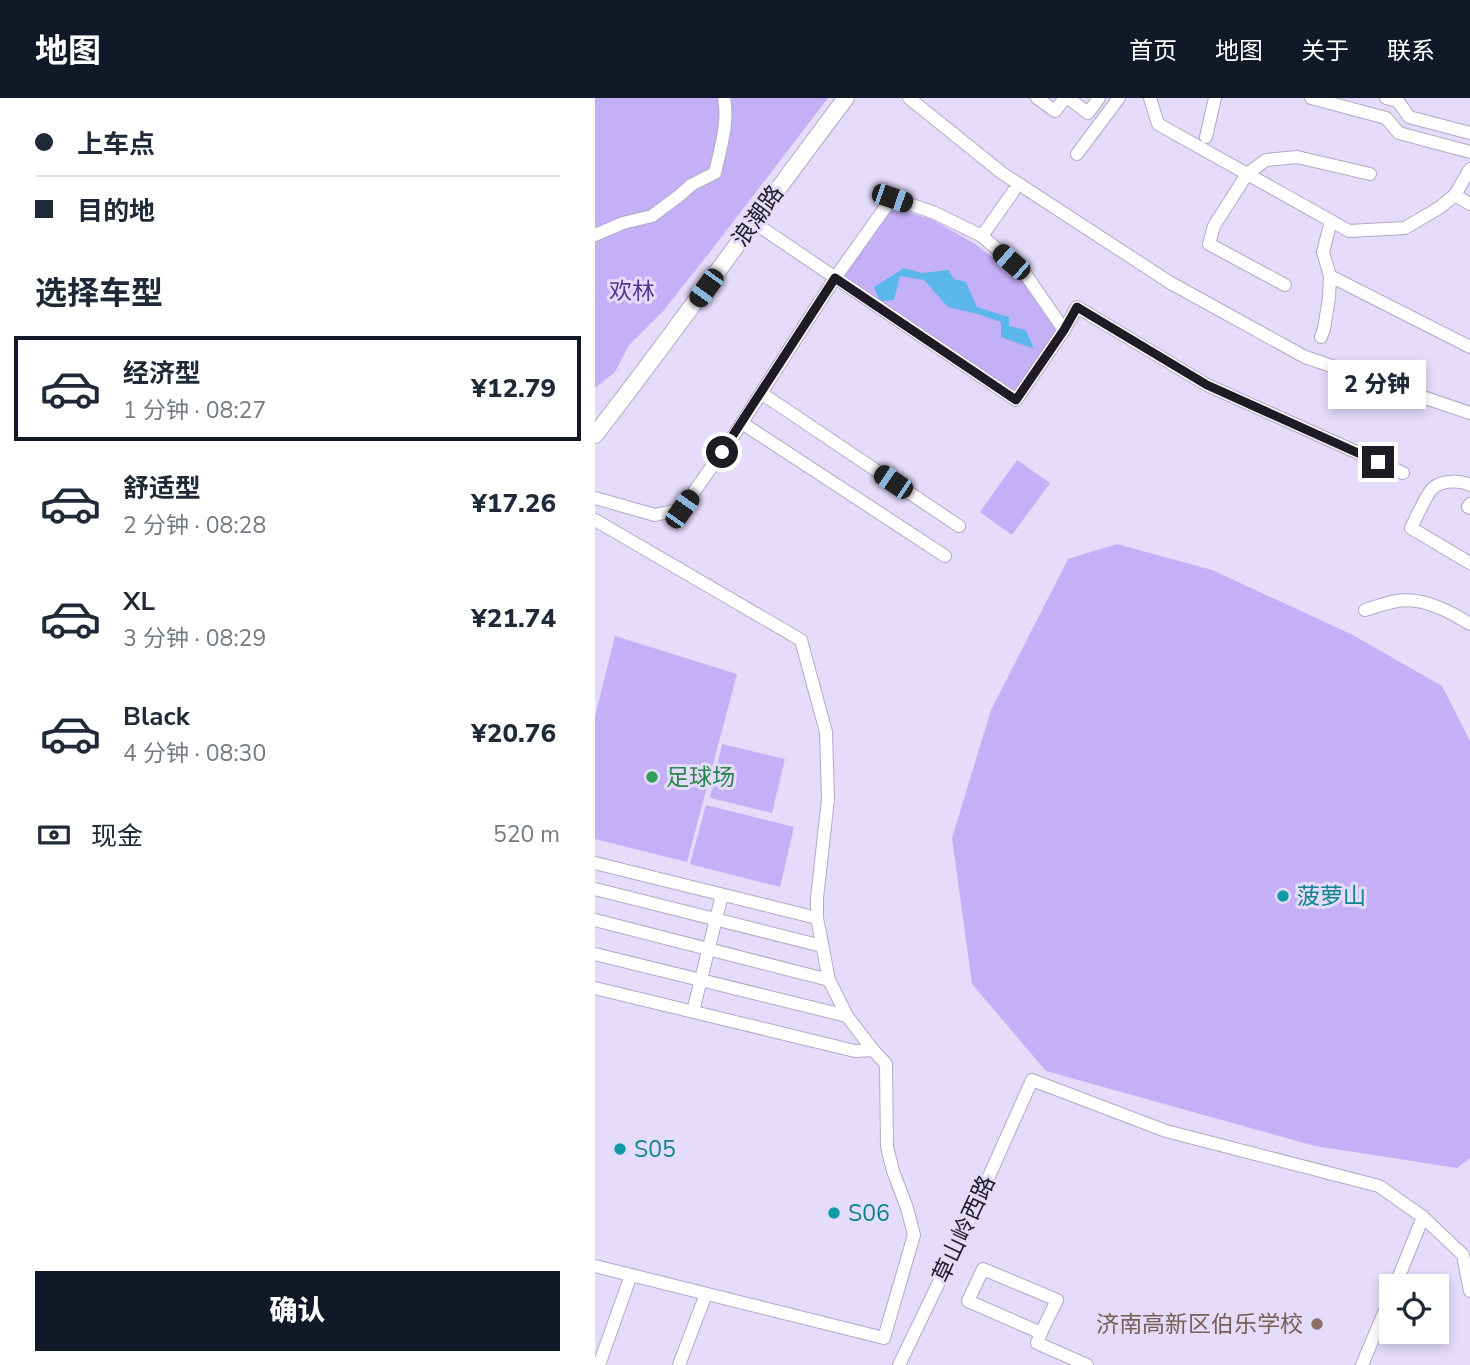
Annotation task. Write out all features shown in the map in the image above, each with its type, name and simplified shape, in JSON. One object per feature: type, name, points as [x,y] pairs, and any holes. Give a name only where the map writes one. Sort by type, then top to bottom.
[{"type":"main road","name":"浪潮路","points":[[595,435],[658,354],[846,98]]},
{"type":"street","points":[[595,234],[652,216],[691,185],[715,173],[722,142],[726,106],[724,98]]},
{"type":"street","points":[[909,98],[1002,173],[1180,288],[1305,357],[1470,413]]},
{"type":"street","points":[[1037,98],[1055,111],[1066,98],[1088,113],[1099,98]]},
{"type":"street","points":[[1077,154],[1119,98]]},
{"type":"street","points":[[1150,98],[1158,124],[1349,231],[1405,228],[1455,195],[1470,169]]},
{"type":"street","points":[[1206,137],[1216,98]]},
{"type":"street","points":[[1311,98],[1386,118],[1399,133],[1470,152]]},
{"type":"street","points":[[1387,98],[1398,101],[1409,117],[1470,132]]},
{"type":"street","points":[[1285,285],[1209,244],[1214,226],[1247,174],[1266,160],[1297,157],[1370,174]]},
{"type":"street","points":[[982,236],[1013,192]]},
{"type":"street","points":[[1455,195],[1470,204]]},
{"type":"street","points":[[595,498],[655,515],[682,509],[835,278],[892,198],[935,213],[982,236],[1026,275],[1064,330]]},
{"type":"street","points":[[1321,337],[1329,298],[1330,276],[1323,252],[1331,221]]},
{"type":"street","points":[[753,222],[1016,400],[1077,307],[1207,385],[1403,473]]},
{"type":"street","points":[[1330,276],[1470,347]]},
{"type":"street","points":[[761,393],[959,526]]},
{"type":"street","points":[[742,422],[945,556]]},
{"type":"street","points":[[1470,485],[1462,481],[1444,483],[1432,488],[1411,528],[1470,563]]},
{"type":"street","points":[[595,520],[801,640],[826,733],[828,799],[817,898],[822,946],[829,980],[847,1016],[886,1064],[887,1147],[914,1235],[884,1338],[595,1266]]},
{"type":"street","points":[[1365,610],[1399,601],[1424,602],[1453,613],[1470,624]]},
{"type":"street","points":[[595,863],[817,918]]},
{"type":"street","points":[[595,889],[822,946]]},
{"type":"street","points":[[693,1012],[722,895]]},
{"type":"street","points":[[595,920],[829,980]]},
{"type":"street","points":[[595,954],[847,1016]]},
{"type":"street","points":[[595,988],[855,1051],[873,1050]]},
{"type":"street","name":"草山岭西路","points":[[899,1365],[978,1201],[1032,1080],[1166,1131],[1379,1186],[1423,1217]]},
{"type":"street","points":[[1400,1274],[1423,1217],[1466,1253],[1470,1291]]},
{"type":"street","points":[[1041,1333],[968,1301],[983,1269],[1056,1300],[1037,1343],[1087,1365]]},
{"type":"street","points":[[599,1365],[631,1275]]},
{"type":"street","points":[[679,1365],[706,1294]]},
{"type":"street","points":[[1362,1365],[1379,1325]]},
{"type":"green space","name":"欢林","points":[[595,98],[828,98],[664,310],[629,345],[615,372],[595,388]]},
{"type":"green space","points":[[893,208],[931,219],[975,244],[1021,279],[1057,330],[1014,393],[843,276]]},
{"type":"green space","points":[[1017,460],[1050,483],[1012,535],[980,512]]},
{"type":"green space","points":[[1117,544],[1212,570],[1351,634],[1442,686],[1470,741],[1470,1158],[1457,1168],[1315,1146],[1046,1071],[972,984],[952,838],[991,710],[1068,559]]},
{"type":"green space","name":"足球场","points":[[615,636],[737,674],[687,862],[595,839],[595,716]]},
{"type":"green space","points":[[722,744],[785,759],[772,813],[710,798]]},
{"type":"green space","points":[[706,805],[794,827],[780,887],[690,864]]},
{"type":"water","points":[[904,268],[922,273],[948,270],[954,279],[966,282],[977,307],[1009,317],[1009,326],[1026,330],[1034,349],[1001,337],[1001,322],[948,307],[924,280],[900,276],[894,300],[880,301],[874,287]]},
{"type":"place","name":"足球场","points":[[652,777]]},
{"type":"place","name":"菠萝山","points":[[1283,896]]},
{"type":"place","name":"S05","points":[[620,1149]]},
{"type":"place","name":"S06","points":[[834,1213]]},
{"type":"place","name":"济南高新区伯乐学校","points":[[1317,1324]]},
{"type":"route","points":[[722,452],[835,278],[1016,400],[1077,307],[1207,385],[1378,462]]}]
